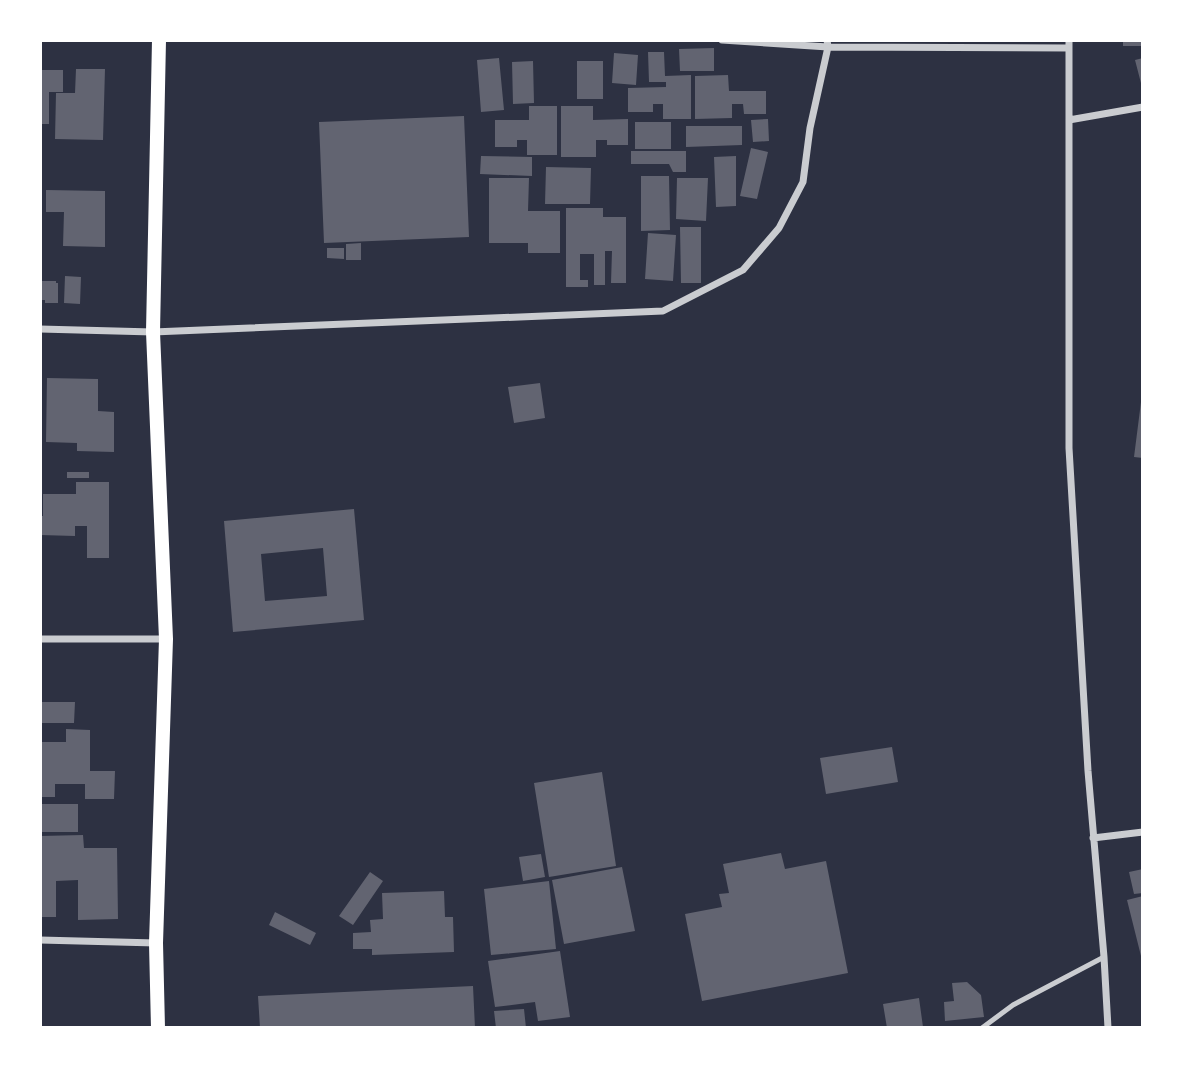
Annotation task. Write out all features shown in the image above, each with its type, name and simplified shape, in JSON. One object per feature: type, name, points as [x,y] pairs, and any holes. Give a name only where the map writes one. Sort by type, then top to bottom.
[{"type":"main road","points":[[158,1028],[156,943],[166,639],[153,332],[159,40]]},
{"type":"street","points":[[722,40],[828,44],[1069,44],[1069,448],[1093,838],[1108,1028]]},
{"type":"street","points":[[40,329],[153,332],[663,311],[743,270],[779,228],[803,182],[810,128],[828,44]]},
{"type":"street","points":[[1069,120],[1143,107]]},
{"type":"street","points":[[40,639],[166,639]]},
{"type":"street","points":[[1093,838],[1143,832]]},
{"type":"street","points":[[40,940],[156,943]]},
{"type":"lane","points":[[982,1028],[1013,1005],[1104,957]]},
{"type":"building","points":[[1123,40],[1143,40],[1143,46],[1123,46]]},
{"type":"building","points":[[714,48],[714,71],[680,71],[679,49]]},
{"type":"building","points":[[648,52],[664,52],[665,76],[691,75],[691,119],[663,119],[663,104],[653,104],[653,112],[628,112],[628,88],[666,87],[666,82],[649,82]]},
{"type":"building","points":[[614,53],[638,55],[636,85],[612,83]]},
{"type":"building","points":[[499,58],[504,110],[481,112],[477,60]]},
{"type":"building","points":[[1143,58],[1143,87],[1142,87],[1135,60]]},
{"type":"building","points":[[533,61],[534,103],[513,104],[512,62]]},
{"type":"building","points":[[577,61],[603,61],[603,99],[577,99]]},
{"type":"building","points":[[76,69],[105,69],[103,140],[55,139],[56,93],[75,93]]},
{"type":"building","points":[[40,70],[63,70],[63,92],[49,92],[49,124],[40,124]]},
{"type":"building","points":[[728,75],[729,91],[766,91],[766,114],[744,114],[743,104],[732,104],[732,118],[695,119],[695,76]]},
{"type":"building","points":[[529,106],[557,106],[557,155],[527,155],[527,140],[517,140],[517,147],[495,147],[495,120],[529,120]]},
{"type":"building","points":[[561,106],[593,106],[593,120],[628,119],[628,145],[607,145],[607,140],[596,140],[596,157],[561,157]]},
{"type":"building","points":[[464,116],[469,237],[324,243],[319,122]]},
{"type":"building","points":[[768,119],[769,141],[753,142],[751,120]]},
{"type":"building","points":[[635,122],[671,122],[671,149],[635,149]]},
{"type":"building","points":[[686,126],[742,126],[742,145],[686,147]]},
{"type":"building","points":[[751,148],[768,152],[757,199],[740,196]]},
{"type":"building","points":[[631,151],[686,151],[686,172],[673,172],[669,164],[631,164]]},
{"type":"building","points":[[481,156],[532,157],[532,176],[480,174]]},
{"type":"building","points":[[736,156],[736,206],[716,207],[714,157]]},
{"type":"building","points":[[546,167],[591,168],[590,204],[545,204]]},
{"type":"building","points":[[641,176],[669,176],[670,230],[641,231]]},
{"type":"building","points":[[489,178],[529,178],[528,211],[560,211],[560,253],[528,253],[528,243],[489,243]]},
{"type":"building","points":[[677,178],[708,178],[706,221],[676,219]]},
{"type":"building","points":[[46,190],[105,191],[105,247],[63,246],[64,212],[46,212]]},
{"type":"building","points":[[566,208],[603,208],[603,217],[626,217],[626,283],[611,283],[612,251],[605,251],[605,285],[594,285],[594,254],[580,254],[580,280],[588,280],[588,287],[566,287]]},
{"type":"building","points":[[680,227],[701,227],[701,283],[681,283]]},
{"type":"building","points":[[648,233],[676,235],[673,281],[645,279]]},
{"type":"building","points":[[361,243],[361,260],[346,260],[346,244]]},
{"type":"building","points":[[327,248],[344,248],[344,259],[327,258]]},
{"type":"building","points":[[65,276],[81,277],[80,304],[64,303]]},
{"type":"building","points":[[40,281],[58,283],[58,303],[45,303],[45,300],[40,300]]},
{"type":"building","points":[[47,378],[98,379],[98,411],[114,412],[114,452],[77,451],[77,443],[46,442]]},
{"type":"building","points":[[540,383],[545,418],[514,423],[508,387]]},
{"type":"building","points":[[1143,402],[1143,458],[1134,457]]},
{"type":"building","points":[[67,472],[89,472],[89,478],[67,478]]},
{"type":"building","points":[[76,482],[109,482],[109,558],[87,558],[87,526],[75,526],[75,536],[40,535],[43,494],[76,494]]},
{"type":"building","points":[[354,509],[364,620],[233,632],[224,521]],"holes":[[[323,548],[327,596],[265,601],[261,554]]]},
{"type":"building","points":[[40,702],[75,702],[74,723],[40,723]]},
{"type":"building","points":[[66,729],[90,730],[90,771],[115,771],[114,799],[85,799],[85,784],[55,784],[55,797],[40,797],[40,742],[66,742]]},
{"type":"building","points":[[892,747],[898,782],[826,794],[820,758]]},
{"type":"building","points":[[602,772],[616,866],[549,877],[534,783]]},
{"type":"building","points":[[40,804],[78,804],[78,832],[40,832]]},
{"type":"building","points":[[83,835],[84,848],[117,848],[118,919],[78,920],[78,880],[56,881],[56,917],[40,917],[40,836]]},
{"type":"building","points":[[781,853],[785,869],[826,861],[848,973],[702,1001],[685,914],[722,907],[719,894],[729,893],[723,864]]},
{"type":"building","points":[[541,854],[545,877],[523,881],[519,857]]},
{"type":"building","points":[[622,867],[635,931],[564,944],[552,880]]},
{"type":"building","points":[[1143,869],[1143,893],[1134,894],[1129,872]]},
{"type":"building","points":[[370,872],[383,881],[353,925],[339,916]]},
{"type":"building","points":[[549,881],[556,949],[491,955],[484,889]]},
{"type":"building","points":[[444,891],[445,917],[453,917],[454,952],[372,955],[372,949],[353,949],[353,933],[371,932],[370,920],[383,919],[382,893]]},
{"type":"building","points":[[1143,896],[1143,960],[1142,960],[1127,900]]},
{"type":"building","points":[[275,912],[316,933],[310,945],[269,925]]},
{"type":"building","points":[[560,951],[570,1017],[538,1021],[535,1002],[495,1007],[488,961]]},
{"type":"building","points":[[967,982],[981,995],[984,1017],[945,1021],[944,1002],[954,1001],[952,983]]},
{"type":"building","points":[[473,986],[475,1028],[260,1028],[258,996]]},
{"type":"building","points":[[919,998],[923,1027],[887,1028],[883,1004]]},
{"type":"building","points":[[524,1009],[526,1028],[496,1028],[494,1011]]}]
